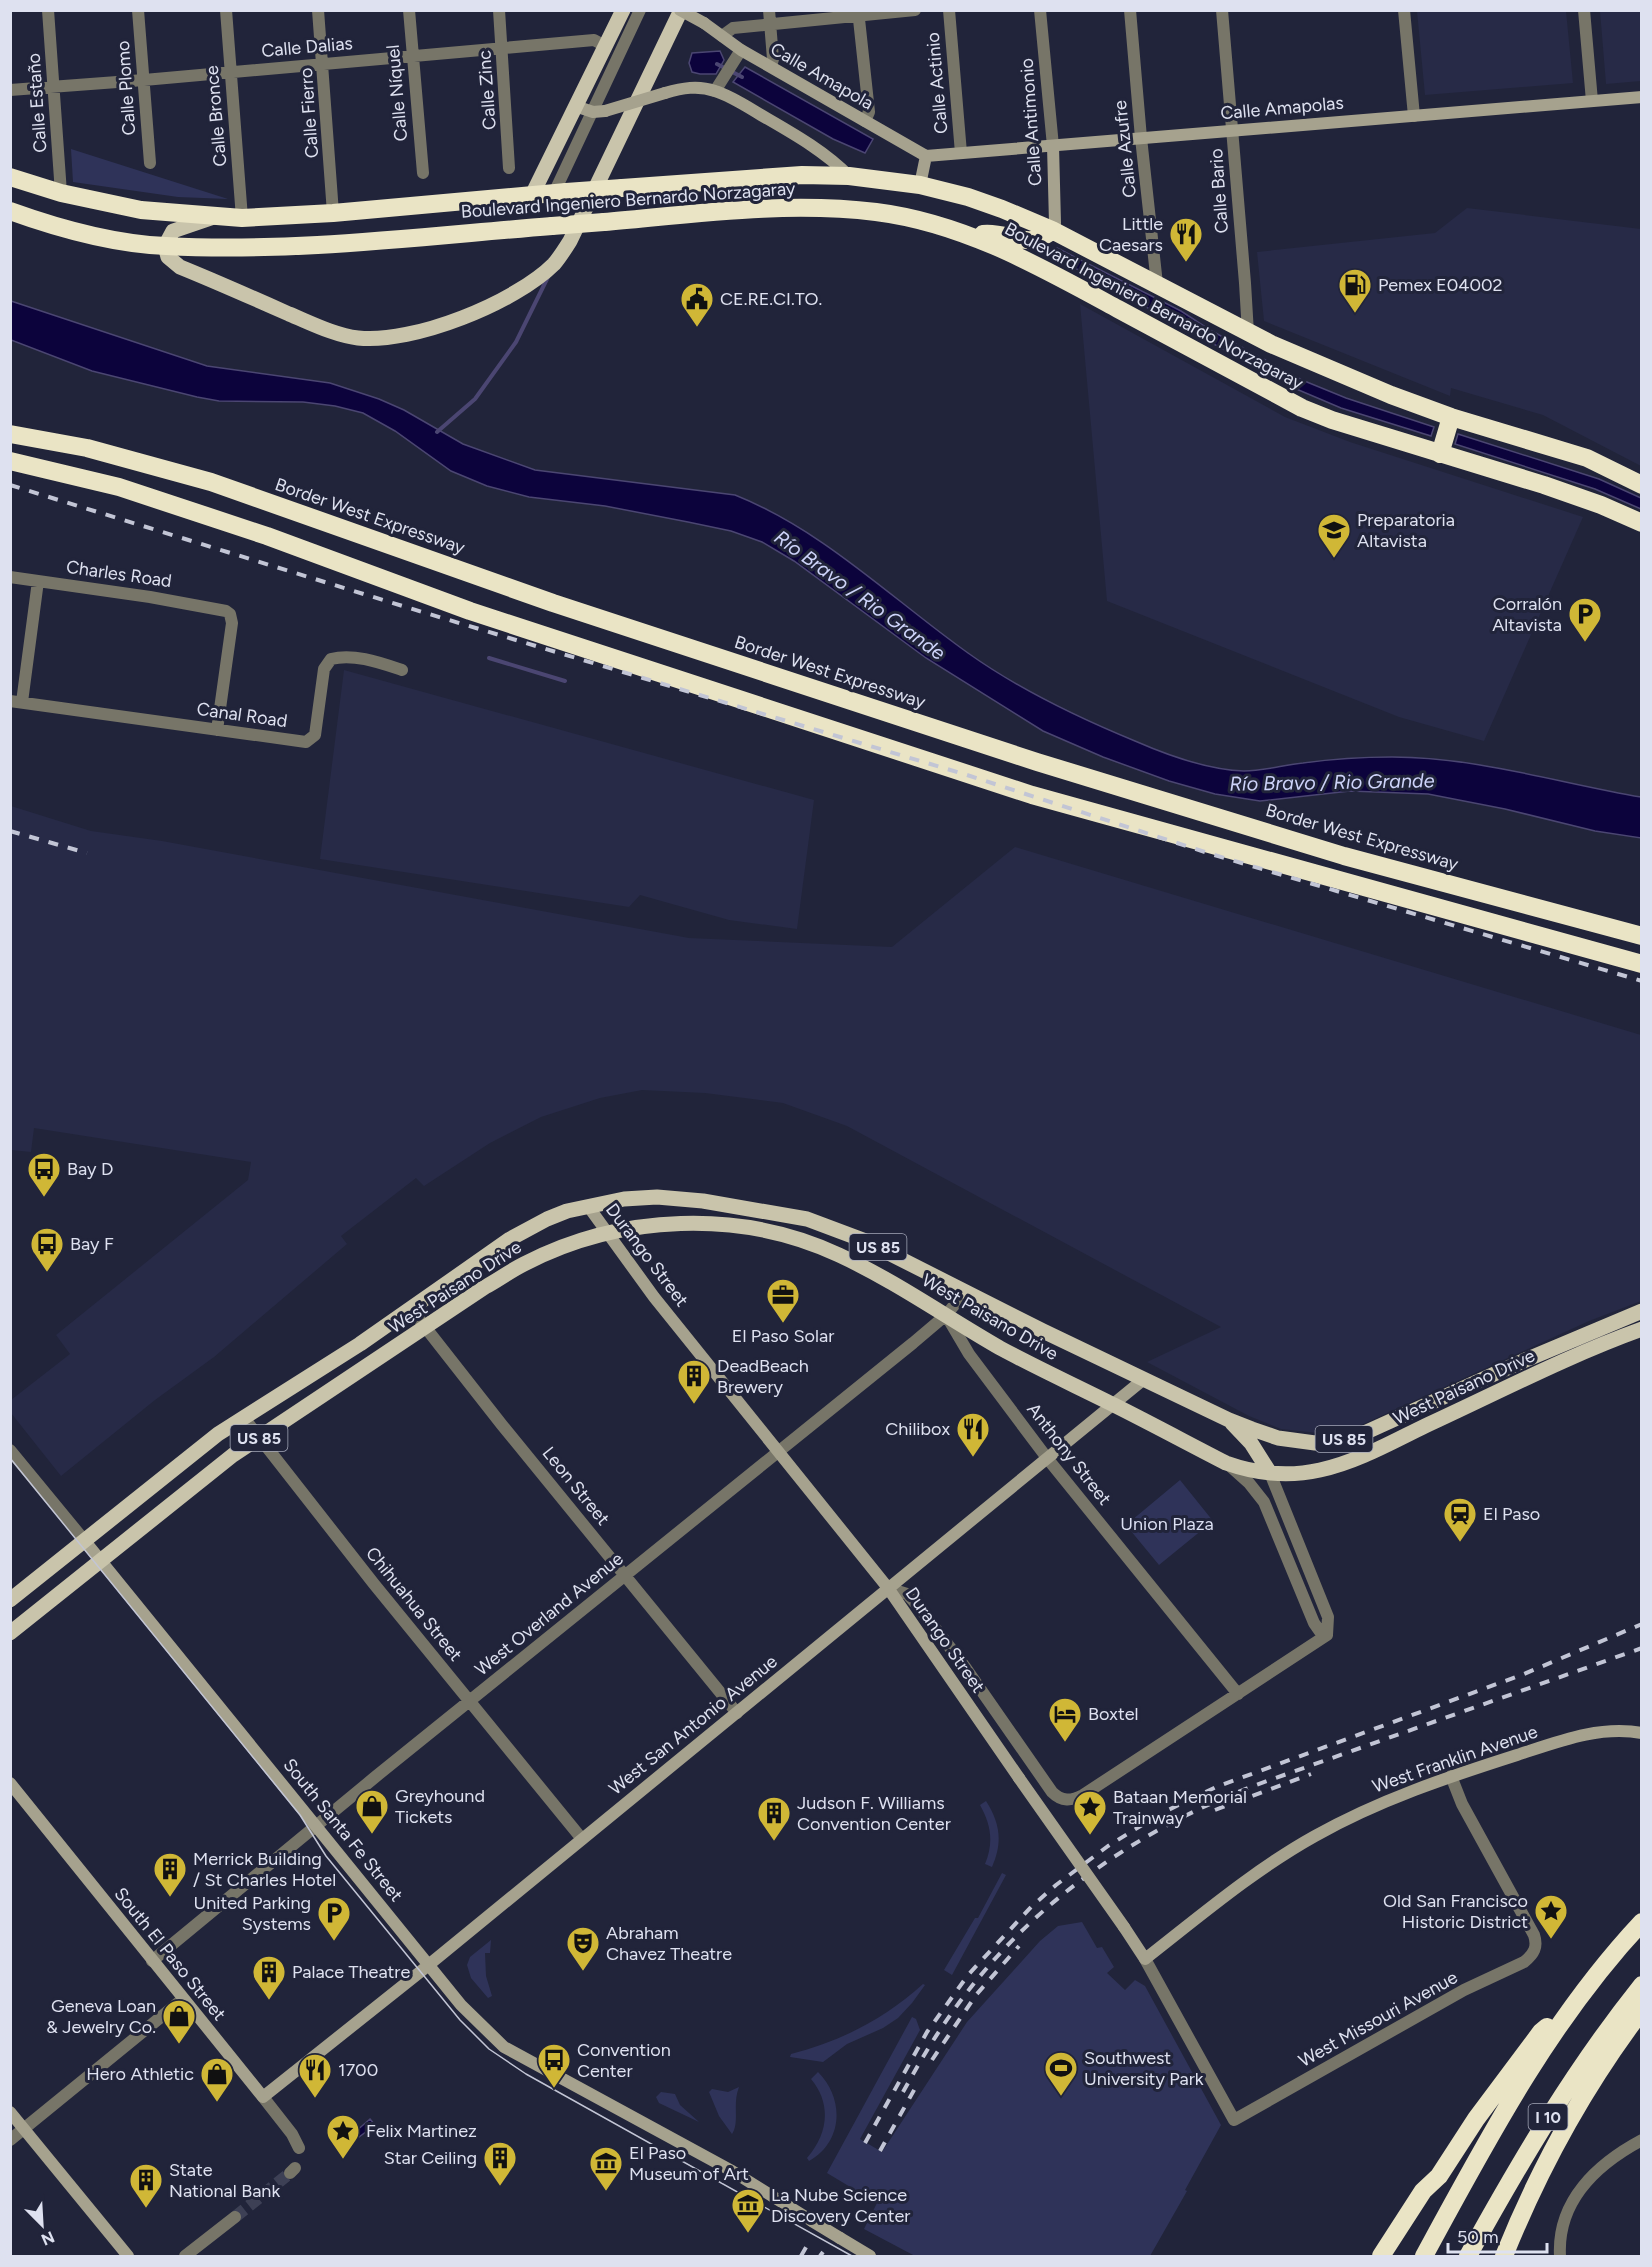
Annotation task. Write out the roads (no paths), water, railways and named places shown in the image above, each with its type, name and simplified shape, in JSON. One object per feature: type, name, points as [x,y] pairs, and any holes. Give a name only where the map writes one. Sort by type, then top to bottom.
[{"type":"highway","name":"Boulevard Ingeniero Bernardo Norzagaray","points":[[10,177],[61,193],[141,210],[242,218],[333,213],[532,195],[801,175],[849,176],[920,185],[1002,209],[1052,230],[1248,333],[1391,395],[1445,436],[1544,485],[1601,505],[1641,524]]},
{"type":"highway","name":"Boulevard Ingeniero Bernardo Norzagaray","points":[[10,211],[83,233],[132,243],[165,246],[290,246],[739,210],[833,208],[877,212],[952,229],[1028,260],[1302,408],[1332,420],[1587,458],[1641,485]]},
{"type":"highway","points":[[972,237],[986,234],[1033,240],[1045,238],[1052,230]]},
{"type":"highway","name":"Border West Expressway","points":[[10,434],[87,448],[211,482],[553,603],[1038,762],[1344,856],[1641,936]]},
{"type":"highway","points":[[10,461],[130,490],[267,536],[470,611],[1032,795],[1641,964]]},
{"type":"highway","name":"I 10","points":[[1424,2256],[1500,2117],[1574,2005],[1641,1923]]},
{"type":"highway","name":"I 10","points":[[1468,2256],[1536,2136],[1578,2070],[1641,1985]]},
{"type":"highway","points":[[1381,2256],[1423,2191],[1439,2176],[1470,2127],[1510,2072],[1541,2032],[1574,2005]]},
{"type":"highway","points":[[1504,2256],[1533,2192],[1585,2094],[1641,2010]]},
{"type":"main road","points":[[532,195],[623,10]]},
{"type":"main road","points":[[165,246],[168,257],[180,267],[326,329],[357,338],[392,338],[419,332],[503,299],[531,282],[555,263],[570,242],[681,10]]},
{"type":"main road","name":"Boulevard Ingeniero Bernardo Norzagaray","points":[[165,246],[173,231],[214,217]]},
{"type":"main road","name":"West Paisano Drive","points":[[10,1600],[194,1452],[411,1309],[510,1239],[547,1219],[588,1206],[624,1199],[677,1198],[807,1219],[863,1240],[1229,1420],[1278,1438],[1293,1441],[1315,1443],[1362,1434],[1539,1354],[1641,1311]]},
{"type":"main road","name":"West Paisano Drive","points":[[10,1633],[233,1455],[485,1287],[524,1264],[563,1247],[641,1227],[691,1223],[727,1225],[770,1232],[816,1245],[840,1255],[1036,1367],[1226,1463],[1242,1469],[1270,1473],[1299,1473],[1341,1464],[1641,1329]]},
{"type":"main road","points":[[1229,1420],[1251,1443],[1270,1473]]},
{"type":"street","name":"Calle Estaño","points":[[48,10],[61,193]]},
{"type":"street","name":"Calle Plomo","points":[[138,10],[150,163]]},
{"type":"street","name":"Calle Bronce","points":[[226,10],[242,218]]},
{"type":"street","name":"Calle Fierro","points":[[318,10],[324,63],[333,213]]},
{"type":"street","name":"Calle Níquel","points":[[409,10],[411,56],[423,173]]},
{"type":"street","name":"Calle Zinc","points":[[499,10],[509,168]]},
{"type":"street","points":[[560,193],[599,112],[640,10]]},
{"type":"street","name":"Calle Amapola","points":[[681,10],[704,22],[722,36],[738,55],[771,66],[926,156]]},
{"type":"street","points":[[769,10],[773,58],[771,66]]},
{"type":"street","points":[[722,36],[733,28],[859,13],[915,10]]},
{"type":"street","name":"Calle Actinio","points":[[950,10],[961,153]]},
{"type":"street","name":"Calle Antimonio","points":[[1040,10],[1053,146],[1055,223],[1052,230]]},
{"type":"street","name":"Calle Azufre","points":[[1130,10],[1157,284]]},
{"type":"street","name":"Calle Bario","points":[[1222,10],[1248,333]]},
{"type":"street","points":[[1404,10],[1414,116]]},
{"type":"street","points":[[1584,10],[1592,101]]},
{"type":"street","points":[[859,13],[869,111],[865,122]]},
{"type":"street","name":"Calle Dalias","points":[[10,90],[594,40],[605,46]]},
{"type":"street","points":[[719,86],[738,55]]},
{"type":"street","points":[[575,105],[599,112],[665,93],[719,86],[737,101],[824,153],[849,176]]},
{"type":"street","name":"Calle Amapolas","points":[[926,156],[1641,97]]},
{"type":"street","points":[[920,185],[926,156]]},
{"type":"street","name":"Charles Road","points":[[10,577],[221,609],[230,614],[232,623],[217,730]]},
{"type":"street","points":[[16,701],[38,581]]},
{"type":"street","name":"Canal Road","points":[[16,701],[306,742],[315,735],[324,669],[331,659],[338,657],[364,660],[402,670]]},
{"type":"street","name":"Durango Street","points":[[588,1206],[654,1297],[888,1588],[1145,1959],[1234,2120]]},
{"type":"street","name":"West Overland Avenue","points":[[152,1961],[316,1825],[946,1315],[966,1291]]},
{"type":"street","name":"Leon Street","points":[[411,1309],[736,1713]]},
{"type":"street","name":"Anthony Street","points":[[946,1315],[969,1354],[1047,1458],[1238,1694]]},
{"type":"street","name":"West San Antonio Avenue","points":[[263,2097],[428,1965],[1144,1379]]},
{"type":"street","name":"Chihuahua Street","points":[[244,1418],[582,1839]]},
{"type":"street","points":[[10,1450],[84,1540]]},
{"type":"street","points":[[1226,1463],[1249,1483],[1264,1502],[1314,1623],[1321,1633],[1327,1635]]},
{"type":"street","points":[[1270,1473],[1328,1617],[1327,1635]]},
{"type":"street","name":"South Santa Fe Street","points":[[84,1540],[460,2006],[504,2047],[732,2171],[870,2256]]},
{"type":"street","points":[[888,1588],[911,1597],[965,1667],[1052,1792],[1061,1799],[1067,1800],[1083,1795],[1327,1635]]},
{"type":"street","name":"West Franklin Avenue","points":[[1145,1959],[1248,1880],[1314,1837],[1380,1803],[1451,1776],[1571,1738],[1605,1731],[1641,1733]]},
{"type":"street","name":"West Missouri Avenue","points":[[1234,2120],[1464,1990],[1532,1956],[1536,1948],[1534,1935],[1462,1804],[1451,1776]]},
{"type":"street","name":"South El Paso Street","points":[[10,1783],[263,2097],[292,2134],[299,2148]]},
{"type":"street","points":[[10,2140],[183,1999]]},
{"type":"street","points":[[10,2112],[128,2256]]},
{"type":"street","points":[[1560,2256],[1563,2228],[1577,2193],[1596,2169],[1615,2154],[1641,2139]]},
{"type":"street","points":[[185,2256],[235,2217]]},
{"type":"water","points":[[720,51],[724,60],[716,74],[692,72],[689,63],[692,53]]},
{"type":"water","points":[[745,67],[873,139],[865,153],[833,139],[733,82]]},
{"type":"water","points":[[1057,248],[1181,311],[1210,330],[1302,380],[1346,398],[1434,427],[1431,436],[1341,408],[1294,388],[1051,255]]},
{"type":"water","name":"Río Bravo / Rio Grande","points":[[11,301],[207,366],[330,383],[379,399],[404,410],[463,444],[535,470],[735,495],[798,527],[827,546],[968,653],[1007,678],[1049,702],[1174,756],[1217,768],[1244,771],[1325,760],[1381,757],[1423,758],[1486,766],[1641,797],[1641,838],[1595,831],[1505,809],[1428,794],[1350,791],[1260,801],[1215,794],[1169,781],[1103,757],[1043,731],[926,658],[794,561],[762,542],[731,531],[688,522],[605,506],[529,497],[487,486],[451,471],[395,431],[363,413],[335,406],[303,402],[219,401],[92,371],[11,340]]},
{"type":"water","points":[[1458,434],[1599,479],[1641,498],[1641,509],[1595,489],[1455,444]]},
{"type":"water","points":[[370,2119],[375,2125],[359,2137],[355,2132]]},
{"type":"waterway","points":[[717,64],[742,77]]},
{"type":"waterway","points":[[437,432],[475,399],[516,342],[548,277]]},
{"type":"waterway","points":[[489,658],[565,681]]},
{"type":"tunnel","points":[[235,2217],[290,2173]]},
{"type":"tram line","points":[[10,1458],[300,1815],[326,1856],[460,2020],[489,2049],[526,2074],[852,2256]]},
{"type":"railway","points":[[10,485],[409,608],[967,775],[1211,854],[1642,981]]},
{"type":"railway","points":[[10,831],[87,853]]},
{"type":"railway","points":[[865,2143],[927,2032],[968,1975],[1031,1907],[1108,1846],[1160,1814],[1216,1787],[1524,1674],[1642,1624]]},
{"type":"railway","points":[[903,2092],[938,2033],[981,1975],[1048,1907],[1085,1877],[1124,1850],[1166,1826],[1253,1786],[1642,1648]]},
{"type":"railway","points":[[1215,1810],[1311,1774]]},
{"type":"railway","points":[[932,2060],[976,1995],[1019,1946]]},
{"type":"railway","points":[[880,2151],[918,2083]]},
{"type":"railway","points":[[801,2256],[808,2244]]},
{"type":"railway","points":[[820,2256],[823,2252]]},
{"type":"place","name":"Little Caesars","points":[[1186,263]]},
{"type":"place","name":"Pemex E04002","points":[[1355,314]]},
{"type":"place","name":"CE.RE.CI.TO.","points":[[697,328]]},
{"type":"place","name":"Preparatoria Altavista","points":[[1334,559]]},
{"type":"place","name":"Corralón Altavista","points":[[1585,643]]},
{"type":"place","name":"Bay D","points":[[44,1198]]},
{"type":"place","name":"Bay F","points":[[47,1273]]},
{"type":"place","name":"El Paso Solar","points":[[783,1324]]},
{"type":"place","name":"DeadBeach Brewery","points":[[694,1405]]},
{"type":"place","name":"Chilibox","points":[[973,1458]]},
{"type":"place","name":"El Paso","points":[[1460,1543]]},
{"type":"place","name":"Boxtel","points":[[1065,1743]]},
{"type":"place","name":"Greyhound Tickets","points":[[372,1835]]},
{"type":"place","name":"Bataan Memorial Trainway","points":[[1090,1836]]},
{"type":"place","name":"Judson F. Williams Convention Center","points":[[774,1842]]},
{"type":"place","name":"Merrick Building / St Charles Hotel","points":[[170,1898]]},
{"type":"place","name":"Old San Francisco Historic District","points":[[1551,1940]]},
{"type":"place","name":"United Parking Systems","points":[[334,1942]]},
{"type":"place","name":"Abraham Chavez Theatre","points":[[583,1972]]},
{"type":"place","name":"Palace Theatre","points":[[269,2001]]},
{"type":"place","name":"Geneva Loan & Jewelry Co.","points":[[179,2045]]},
{"type":"place","name":"Convention Center","points":[[554,2089]]},
{"type":"place","name":"Southwest University Park","points":[[1061,2097]]},
{"type":"place","name":"1700","points":[[315,2099]]},
{"type":"place","name":"Hero Athletic","points":[[217,2103]]},
{"type":"place","name":"Felix Martinez","points":[[343,2160]]},
{"type":"place","name":"Star Ceiling","points":[[500,2187]]},
{"type":"place","name":"El Paso Museum of Art","points":[[606,2192]]},
{"type":"place","name":"State National Bank","points":[[146,2209]]},
{"type":"place","name":"La Nube Science Discovery Center","points":[[748,2234]]},
{"type":"park label","name":"Union Plaza","points":[[1167,1524]]}]
